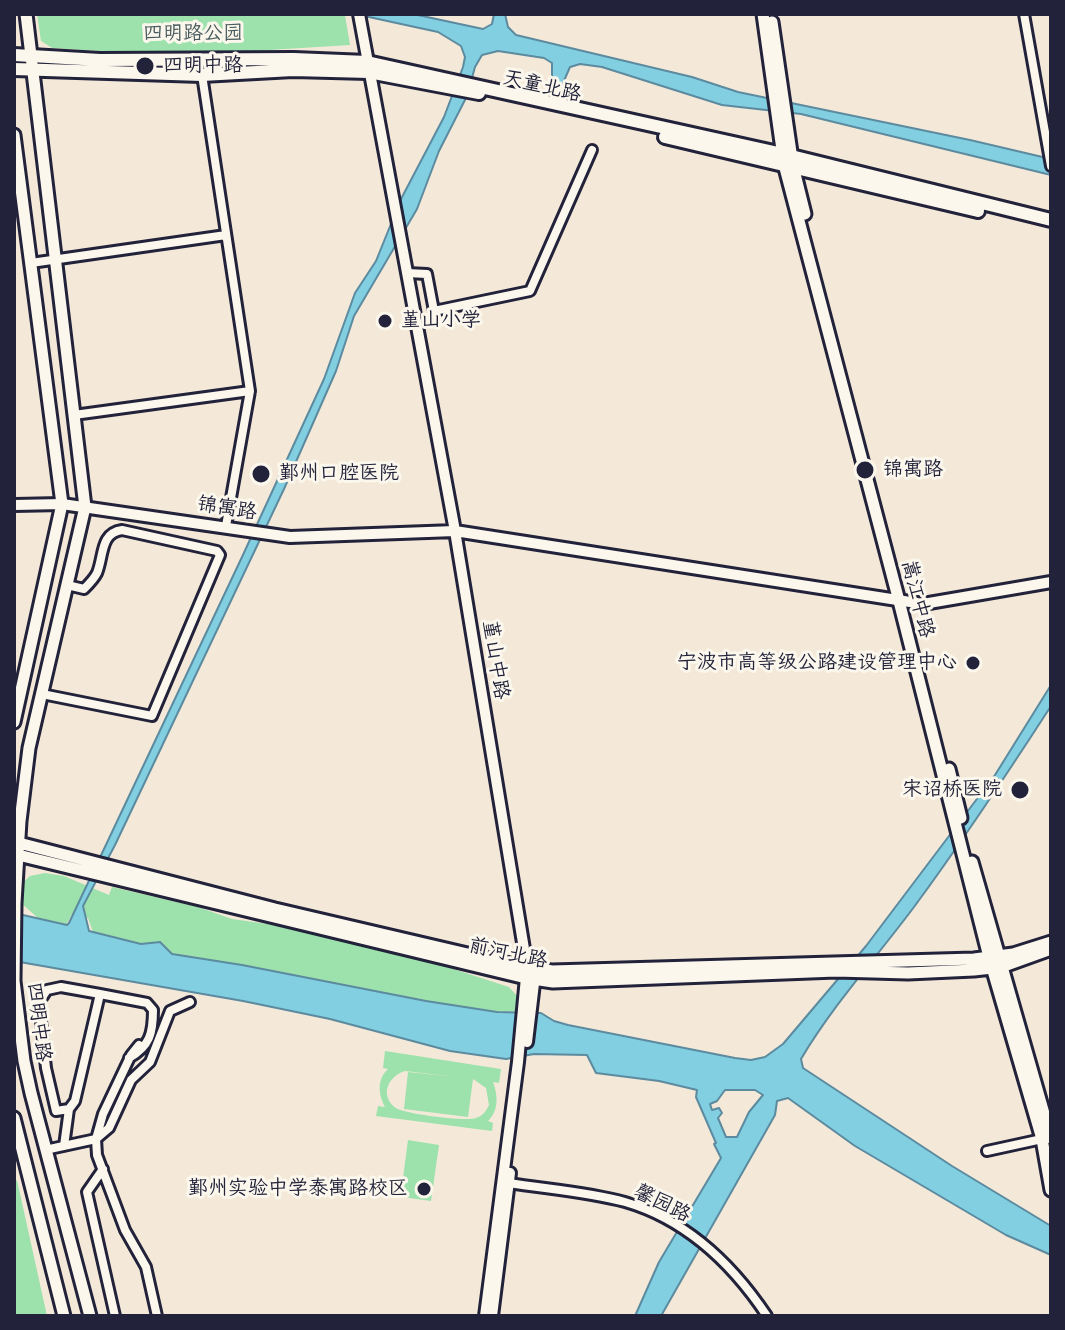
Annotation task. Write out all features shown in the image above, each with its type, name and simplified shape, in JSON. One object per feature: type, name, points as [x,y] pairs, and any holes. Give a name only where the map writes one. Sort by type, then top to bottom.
[{"type":"main road","name":"四明中路","points":[[26,14],[85,507],[29,748],[16,848],[15,963],[18,1017],[31,1093],[90,1316]]},
{"type":"main road","name":"嵩江中路","points":[[763,14],[778,123],[951,796],[1047,1142],[1051,1190]]},
{"type":"main road","name":"嵩江中路","points":[[771,14],[788,160]]},
{"type":"main road","points":[[14,55],[100,60],[294,59],[368,67]]},
{"type":"main road","name":"天童北路","points":[[14,69],[202,75],[368,67],[484,90],[788,160],[1051,228]]},
{"type":"main road","points":[[14,135],[62,504],[14,722]]},
{"type":"main road","points":[[788,160],[1051,220]]},
{"type":"main road","name":"前河北路","points":[[16,848],[531,973],[890,967],[996,962],[1051,949]]},
{"type":"main road","name":"前河北路","points":[[996,962],[1051,942]]},
{"type":"main road","points":[[14,1118],[64,1316]]},
{"type":"street","name":"堇山中路","points":[[359,14],[455,531],[531,973],[492,1316]]},
{"type":"street","points":[[1024,14],[1051,166]]},
{"type":"street","points":[[202,75],[250,391],[226,526]]},
{"type":"street","points":[[407,273],[427,274],[434,311],[530,291],[592,150]]},
{"type":"street","points":[[31,263],[226,235]]},
{"type":"street","points":[[74,415],[250,391]]},
{"type":"street","name":"锦寓路","points":[[14,505],[62,504],[290,537],[455,531],[923,604],[1051,582]]},
{"type":"street","points":[[42,694],[152,716],[220,555],[217,551],[122,530],[113,531],[106,539],[96,576],[84,589],[67,585]]},
{"type":"street","points":[[69,1109],[56,1111],[50,1090],[39,1002],[47,990],[61,987],[147,1003],[153,1010],[153,1033],[144,1049],[129,1058]]},
{"type":"street","points":[[64,1146],[69,1109],[75,1101],[100,994]]},
{"type":"street","points":[[45,1150],[96,1139],[109,1128],[131,1080],[150,1062],[170,1011],[190,1002]]},
{"type":"street","points":[[139,1045],[129,1058],[103,1114],[96,1139],[97,1155],[125,1230],[146,1267],[157,1316]]},
{"type":"street","name":"堇山中路","points":[[485,1316],[521,1062]]},
{"type":"street","points":[[31,1093],[50,1090]]},
{"type":"street","points":[[987,1151],[1047,1142]]},
{"type":"street","points":[[103,1169],[87,1192],[115,1316]]},
{"type":"street","name":"馨园路","points":[[509,1183],[627,1203],[676,1225],[709,1247],[746,1284],[767,1316]]},
{"type":"green space","name":"四明路公园","points":[[37,14],[342,14],[345,15],[350,45],[204,54],[52,48],[41,41]]},
{"type":"green space","points":[[45,873],[64,876],[109,895],[112,887],[198,907],[232,919],[407,954],[509,987],[517,996],[515,1011],[497,1012],[426,1001],[172,954],[160,942],[141,944],[93,932],[88,918],[72,914],[66,925],[38,918],[21,903],[22,883],[30,876]]},
{"type":"green space","points":[[385,1051],[501,1069],[499,1083],[493,1082],[496,1103],[488,1121],[493,1123],[492,1131],[376,1116],[378,1106],[385,1107],[380,1087],[388,1069],[383,1068]],"holes":[[[405,1071],[456,1077],[408,1072],[404,1109],[468,1117],[473,1079],[486,1088],[489,1105],[481,1116],[461,1119],[411,1113],[396,1108],[388,1098],[390,1082]]]},
{"type":"green space","points":[[408,1140],[439,1145],[431,1201],[395,1196],[398,1178],[403,1178]]},
{"type":"green space","points":[[17,1180],[47,1316],[14,1316],[14,1181]]},
{"type":"water","points":[[355,14],[413,14],[483,29],[492,24],[494,14],[505,14],[508,27],[516,35],[692,77],[738,92],[1051,159],[1051,175],[801,114],[722,105],[602,67],[580,64],[570,67],[560,90],[552,90],[552,63],[544,58],[498,51],[482,55],[417,209],[354,316],[336,371],[284,489],[83,906],[89,931],[141,944],[160,942],[172,954],[426,1001],[497,1012],[541,1013],[568,1025],[735,1058],[751,1060],[765,1057],[783,1044],[866,946],[995,775],[1051,685],[1051,706],[1001,782],[932,882],[801,1059],[803,1068],[952,1166],[1051,1226],[1051,1255],[1006,1235],[855,1146],[788,1098],[777,1101],[775,1115],[661,1316],[635,1316],[659,1262],[721,1158],[696,1097],[697,1090],[659,1081],[596,1073],[587,1055],[534,1054],[506,1059],[450,1051],[330,1019],[243,1001],[14,961],[14,913],[69,923],[324,379],[355,293],[376,261],[401,199],[444,117],[465,57],[461,46],[438,32]],"holes":[[[725,1090],[755,1090],[763,1095],[749,1112],[737,1137],[726,1137],[718,1118],[722,1113],[719,1108],[712,1110],[710,1104],[717,1101]]]},
{"type":"place","name":"四明中路","points":[[145,66]]},
{"type":"place","name":"堇山小学","points":[[385,321]]},
{"type":"place","name":"锦寓路","points":[[865,470]]},
{"type":"place","name":"鄞州口腔医院","points":[[261,474]]},
{"type":"place","name":"宁波市高等级公路建设管理中心","points":[[973,663]]},
{"type":"place","name":"宋诏桥医院","points":[[1020,790]]},
{"type":"place","name":"鄞州实验中学泰寓路校区","points":[[424,1189]]}]
